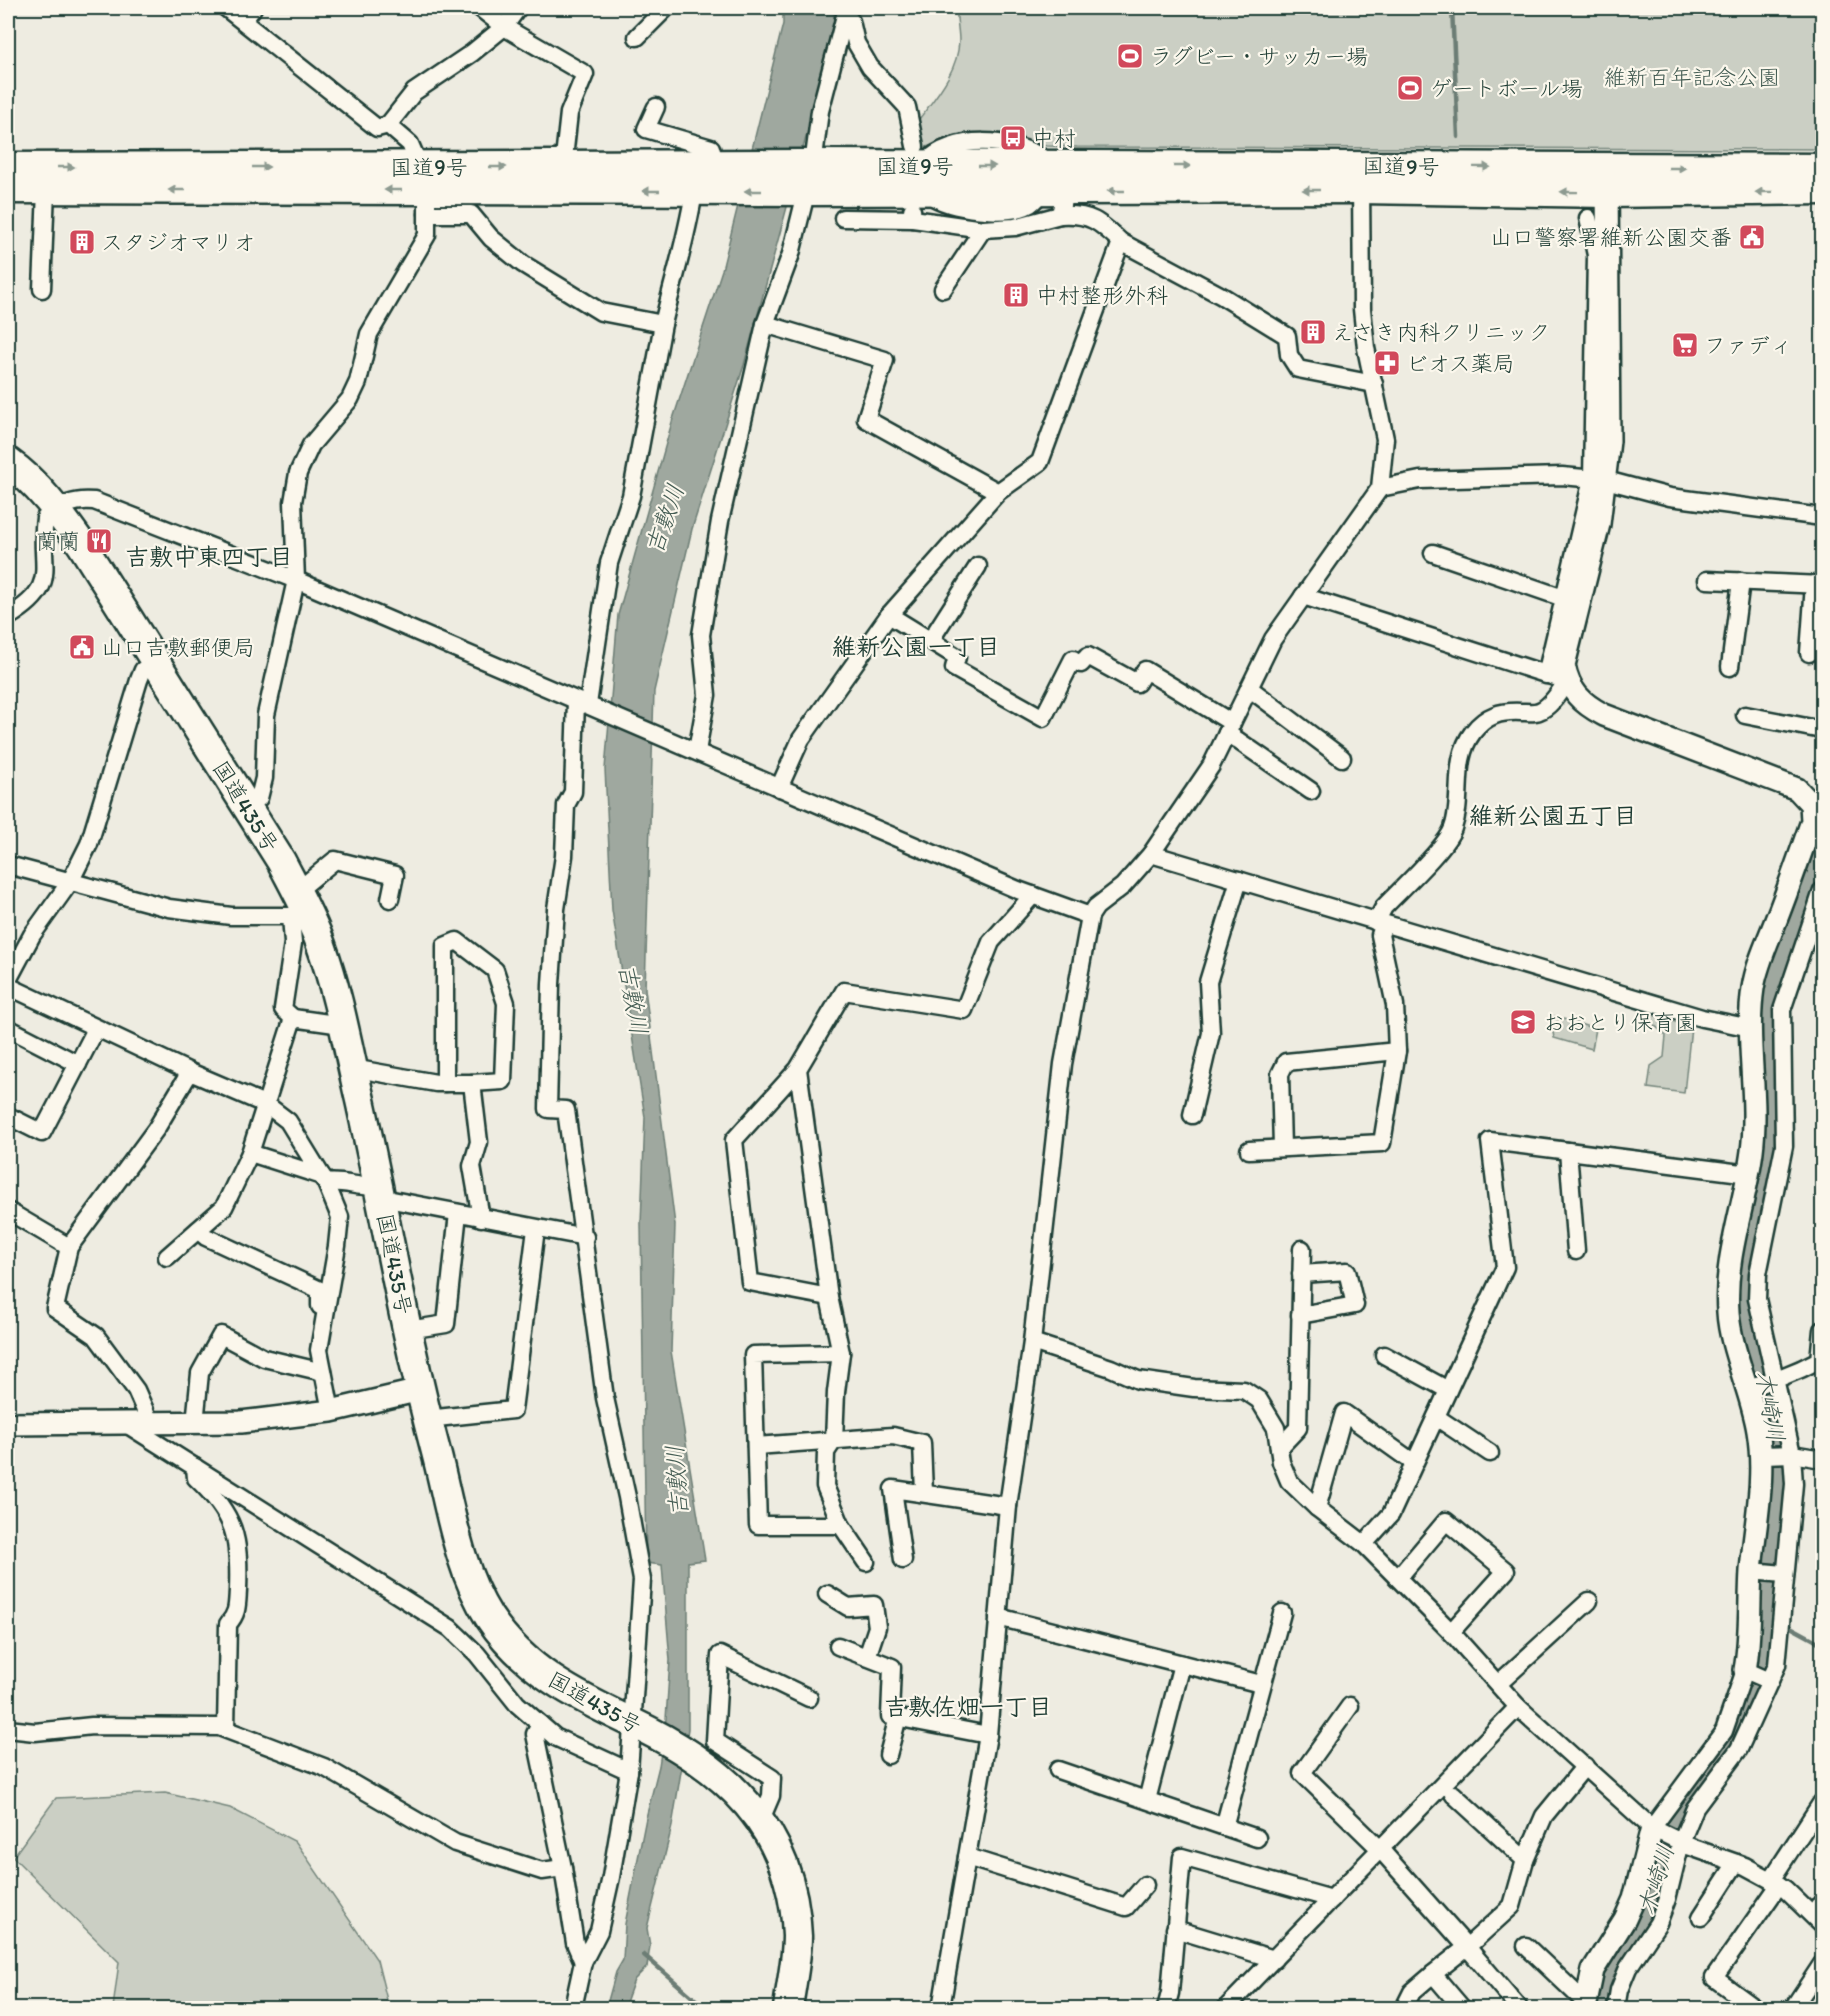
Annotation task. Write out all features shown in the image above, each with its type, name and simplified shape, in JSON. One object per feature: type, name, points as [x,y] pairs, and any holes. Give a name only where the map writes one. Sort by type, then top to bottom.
[{"type":"highway","name":"国道9号","points":[[8,167],[425,190],[563,167],[705,179]]},
{"type":"highway","name":"国道9号","points":[[1607,181],[1822,168]]},
{"type":"highway","name":"国道9号","points":[[8,189],[425,190],[705,179],[804,178],[917,186],[1057,186],[1362,177],[1607,181],[1822,190]]},
{"type":"highway","name":"国道435号","points":[[8,462],[36,486],[56,509],[247,805],[296,888],[321,945],[342,1025],[380,1192],[427,1419],[464,1562],[488,1616],[508,1643],[544,1675],[586,1702],[679,1747],[712,1768],[744,1799],[772,1838],[791,1890],[797,1937],[788,2008]]},
{"type":"street","points":[[226,8],[248,14],[377,128],[388,125],[414,92],[472,53],[504,27],[518,8]]},
{"type":"street","points":[[480,8],[504,27],[585,74],[569,113],[563,167]]},
{"type":"street","points":[[637,37],[666,8]]},
{"type":"street","points":[[697,751],[707,695],[701,635],[720,521],[765,324],[791,254],[804,178],[846,10]]},
{"type":"street","points":[[846,10],[856,43],[870,67],[907,107],[917,186],[983,229],[1015,227],[1057,186]]},
{"type":"street","points":[[573,2008],[583,1962],[599,1931],[611,1876],[637,1725],[636,1698],[642,1580],[627,1497],[605,1398],[566,1110],[548,1109],[550,984],[556,909],[564,856],[566,805],[573,792],[609,562],[631,496],[663,324],[680,250],[705,179],[711,148],[646,129],[656,107]]},
{"type":"street","points":[[247,805],[259,798],[264,778],[266,715],[296,580],[293,502],[298,473],[311,444],[350,399],[358,382],[369,334],[427,235],[425,190],[410,144],[388,125]]},
{"type":"street","points":[[941,2008],[988,1735],[1008,1506],[1032,1342],[1063,1064],[1090,916],[1096,907],[1123,886],[1151,854],[1210,766],[1273,639],[1380,488],[1385,439],[1366,348],[1362,305],[1362,177]]},
{"type":"street","points":[[1599,480],[1609,441],[1607,181]]},
{"type":"street","points":[[917,186],[949,205],[994,211],[1029,205],[1057,186]]},
{"type":"street","points":[[843,218],[917,186]]},
{"type":"street","points":[[1057,186],[1076,213],[1099,221],[1121,242],[1222,296],[1287,336],[1289,355],[1298,369],[1374,384]]},
{"type":"street","points":[[42,289],[46,190]]},
{"type":"street","points":[[425,190],[471,214],[491,238],[523,264],[601,312],[663,324]]},
{"type":"street","points":[[1546,675],[1599,525],[1596,255],[1588,219]]},
{"type":"street","points":[[943,289],[983,229]]},
{"type":"street","points":[[778,788],[801,740],[889,615],[998,492],[1040,462],[1121,242]]},
{"type":"street","points":[[765,324],[885,360],[866,418],[998,492]]},
{"type":"street","points":[[1380,488],[1420,480],[1562,476],[1599,480],[1670,497],[1822,517]]},
{"type":"street","points":[[8,617],[33,599],[45,582],[45,518],[56,509],[77,499],[94,501],[296,580],[660,735],[778,788],[1033,895],[1090,916]]},
{"type":"street","points":[[1432,553],[1572,601]]},
{"type":"street","points":[[930,640],[978,566]]},
{"type":"street","points":[[1707,580],[1818,584],[1809,653]]},
{"type":"street","points":[[1730,667],[1741,581]]},
{"type":"street","points":[[1303,596],[1567,681]]},
{"type":"street","points":[[1572,601],[1564,665],[1567,681],[1573,693],[1587,706],[1604,715],[1797,789],[1817,801],[1812,821],[1761,959],[1753,988],[1750,1028],[1753,1144],[1749,1174],[1729,1257],[1726,1286],[1728,1316],[1747,1388],[1761,1455],[1759,1515],[1751,1571],[1751,1633],[1745,1670],[1724,1731],[1652,1828],[1634,1899],[1625,1919],[1593,1970],[1585,2006]]},
{"type":"street","points":[[889,615],[957,657],[954,668],[1043,718],[1072,659],[1081,664],[1088,656],[1137,683],[1145,670],[1229,728],[1311,791]]},
{"type":"street","points":[[8,980],[32,935],[70,882],[89,844],[139,680],[143,670],[155,662]]},
{"type":"street","points":[[1249,1150],[1382,1143],[1397,1051],[1395,1005],[1380,936],[1380,923],[1384,908],[1452,832],[1457,816],[1460,767],[1464,748],[1472,733],[1483,720],[1497,714],[1539,712],[1555,698],[1567,681]]},
{"type":"street","points":[[1249,688],[1342,758]]},
{"type":"street","points":[[1745,715],[1822,730]]},
{"type":"street","points":[[1151,854],[1702,1018],[1750,1028]]},
{"type":"street","points":[[296,888],[308,883],[335,860],[395,875],[390,899]]},
{"type":"street","points":[[8,865],[169,908],[231,916],[291,916],[293,943],[284,1009],[293,1018],[342,1025]]},
{"type":"street","points":[[1192,1115],[1210,1033],[1208,982],[1239,880]]},
{"type":"street","points":[[1616,2008],[1619,1990],[1628,1968],[1658,1923],[1667,1899],[1681,1842],[1695,1808],[1739,1749],[1777,1665],[1794,1484],[1792,1454],[1757,1299],[1758,1274],[1784,1146],[1782,1010],[1822,891]]},
{"type":"street","points":[[828,1298],[750,1282],[734,1140],[798,1069],[844,991],[964,1010],[991,942],[1033,895]]},
{"type":"street","points":[[352,1068],[445,1083],[504,1081],[506,1003],[495,970],[457,941],[445,946],[445,1083]]},
{"type":"street","points":[[8,987],[190,1072],[267,1105],[288,1121],[324,1179],[340,1217],[338,1246],[320,1350],[322,1372],[331,1411]]},
{"type":"street","points":[[167,1257],[224,1207],[250,1153],[293,1018]]},
{"type":"street","points":[[8,1028],[78,1064]]},
{"type":"street","points":[[8,1116],[42,1133],[96,1029]]},
{"type":"street","points":[[1282,1147],[1280,1074],[1286,1062],[1397,1051]]},
{"type":"street","points":[[798,1069],[828,1298],[842,1353],[836,1392],[834,1440],[826,1452],[825,1486],[841,1525],[866,1562]]},
{"type":"street","points":[[151,1424],[136,1390],[96,1336],[55,1308],[69,1247],[156,1129],[190,1072]]},
{"type":"street","points":[[472,1083],[479,1142],[472,1166],[481,1218]]},
{"type":"street","points":[[1364,1544],[1391,1514],[1505,1267],[1490,1141],[1749,1174]]},
{"type":"street","points":[[1568,1151],[1576,1251]]},
{"type":"street","points":[[250,1153],[324,1179],[458,1213],[585,1237]]},
{"type":"street","points":[[8,1211],[69,1247]]},
{"type":"street","points":[[408,1330],[446,1324],[458,1213]]},
{"type":"street","points":[[427,1419],[513,1410],[536,1229]]},
{"type":"street","points":[[198,1230],[320,1291]]},
{"type":"street","points":[[1279,1448],[1298,1428],[1302,1249]]},
{"type":"street","points":[[1300,1316],[1354,1305],[1347,1271],[1301,1274]]},
{"type":"street","points":[[1747,1388],[1776,1378],[1785,1378],[1819,1360],[1822,1330]]},
{"type":"street","points":[[195,1423],[200,1373],[221,1335],[264,1358],[322,1372]]},
{"type":"street","points":[[1032,1342],[1111,1368],[1138,1380],[1194,1388],[1244,1390],[1259,1400],[1276,1428],[1288,1481],[1317,1508],[1364,1544],[1451,1632],[1518,1707],[1652,1828],[1736,1863],[1775,1883],[1820,1914]]},
{"type":"street","points":[[841,1525],[758,1525],[753,1355],[842,1353]]},
{"type":"street","points":[[1384,1355],[1448,1390]]},
{"type":"street","points":[[8,1424],[128,1425],[286,1418],[331,1411],[420,1390]]},
{"type":"street","points":[[1317,1508],[1344,1413],[1414,1463]]},
{"type":"street","points":[[1436,1417],[1490,1454]]},
{"type":"street","points":[[128,1425],[450,1628],[477,1654],[516,1704],[555,1737],[629,1771]]},
{"type":"street","points":[[756,1446],[892,1436],[922,1443],[924,1493]]},
{"type":"street","points":[[1761,1455],[1792,1454],[1822,1458]]},
{"type":"street","points":[[195,1466],[196,1478],[216,1497],[230,1522],[240,1555],[237,1614],[228,1624],[226,1729]]},
{"type":"street","points":[[903,1560],[893,1489],[1008,1506]]},
{"type":"street","points":[[1398,1578],[1446,1521],[1506,1571],[1451,1632]]},
{"type":"street","points":[[1751,1571],[1784,1574]]},
{"type":"street","points":[[827,1594],[848,1607],[874,1605],[877,1627],[867,1657]]},
{"type":"street","points":[[1498,1684],[1589,1601]]},
{"type":"street","points":[[1224,1827],[1282,1613]]},
{"type":"street","points":[[998,1617],[1261,1684]]},
{"type":"street","points":[[838,1646],[892,1667],[890,1716],[988,1735]]},
{"type":"street","points":[[760,1822],[771,1796],[772,1778],[715,1741],[720,1655],[809,1698]]},
{"type":"street","points":[[1147,1800],[1182,1664]]},
{"type":"street","points":[[1745,1670],[1770,1681]]},
{"type":"street","points":[[1350,1706],[1302,1773],[1380,1849],[1519,2008]]},
{"type":"street","points":[[1226,2008],[1518,1707]]},
{"type":"street","points":[[888,1755],[898,1717]]},
{"type":"street","points":[[540,1724],[535,1734],[563,1868],[575,1943],[583,1962]]},
{"type":"street","points":[[8,1729],[35,1732],[92,1726],[226,1729],[324,1767],[455,1843],[542,1871],[563,1868]]},
{"type":"street","points":[[1404,2008],[1412,1992],[1512,1906],[1525,1860],[1544,1816],[1585,1766]]},
{"type":"street","points":[[1058,1770],[1257,1838]]},
{"type":"street","points":[[1453,1794],[1525,1860]]},
{"type":"street","points":[[1755,2008],[1714,1978],[1775,1883],[1822,1802]]},
{"type":"street","points":[[967,1857],[1126,1907],[1145,1885]]},
{"type":"street","points":[[1166,2008],[1170,1993],[1182,1857],[1332,1899]]},
{"type":"street","points":[[1701,1917],[1736,1863]]},
{"type":"street","points":[[1175,1929],[1274,1959]]},
{"type":"street","points":[[1526,1946],[1585,2006]]},
{"type":"street","points":[[1793,2008],[1822,1964]]},
{"type":"street","points":[[1433,1974],[1462,2008]]},
{"type":"green space","name":"維新百年記念公園","points":[[957,8],[1822,8],[1822,149],[1077,147],[1047,146],[1002,133],[969,134],[923,148],[914,119],[920,118],[946,82],[955,62],[959,41]]},
{"type":"green space","points":[[1650,1014],[1691,1027],[1684,1093],[1648,1088],[1651,1066],[1664,1057],[1666,1036],[1648,1019]]},
{"type":"green space","points":[[1550,1015],[1596,1029],[1592,1049],[1554,1038]]},
{"type":"green space","points":[[165,1793],[230,1808],[296,1842],[377,1960],[389,2008],[113,2008],[119,1962],[13,1857],[56,1798]]},
{"type":"water","name":"吉敷川","points":[[783,8],[834,8],[833,38],[744,365],[692,529],[654,691],[645,989],[675,1225],[671,1351],[705,1560],[688,1562],[688,1729],[672,1826],[647,1928],[650,1946],[647,1967],[634,1980],[624,2008],[606,2008],[616,1972],[623,1960],[625,1924],[659,1766],[666,1719],[670,1660],[662,1565],[646,1563],[641,1224],[645,1117],[612,910],[605,769],[618,615],[672,422],[722,270],[783,24]]},
{"type":"waterway","points":[[1452,8],[1458,137]]},
{"type":"waterway","name":"木崎川","points":[[1607,2008],[1612,1979],[1638,1935],[1659,1886],[1673,1824],[1732,1742],[1768,1654],[1781,1474],[1780,1438],[1751,1312],[1750,1257],[1769,1173],[1777,1094],[1771,1077],[1770,1006],[1782,958],[1822,850]]},
{"type":"waterway","points":[[1785,1624],[1822,1644]]},
{"type":"waterway","points":[[644,1955],[705,2008]]},
{"type":"place","name":"ラグビー・サッカー場","points":[[1130,56]]},
{"type":"place","name":"ゲートボール場","points":[[1410,88]]},
{"type":"place","name":"中村","points":[[1013,138]]},
{"type":"place","name":"山口警察署維新公園交番","points":[[1752,237]]},
{"type":"place","name":"スタジオマリオ","points":[[82,242]]},
{"type":"place","name":"中村整形外科","points":[[1016,295]]},
{"type":"place","name":"えさき内科クリニック","points":[[1313,332]]},
{"type":"place","name":"ファディ","points":[[1685,345]]},
{"type":"place","name":"ビオス薬局","points":[[1387,363]]},
{"type":"place","name":"蘭蘭","points":[[99,541]]},
{"type":"place","name":"山口吉敷郵便局","points":[[82,647]]},
{"type":"place","name":"おおとり保育園","points":[[1523,1022]]},
{"type":"district","name":"吉敷中東四丁目","points":[[209,557]]},
{"type":"district","name":"維新公園一丁目","points":[[916,647]]},
{"type":"district","name":"維新公園五丁目","points":[[1553,816]]},
{"type":"district","name":"吉敷佐畑一丁目","points":[[968,1707]]}]
